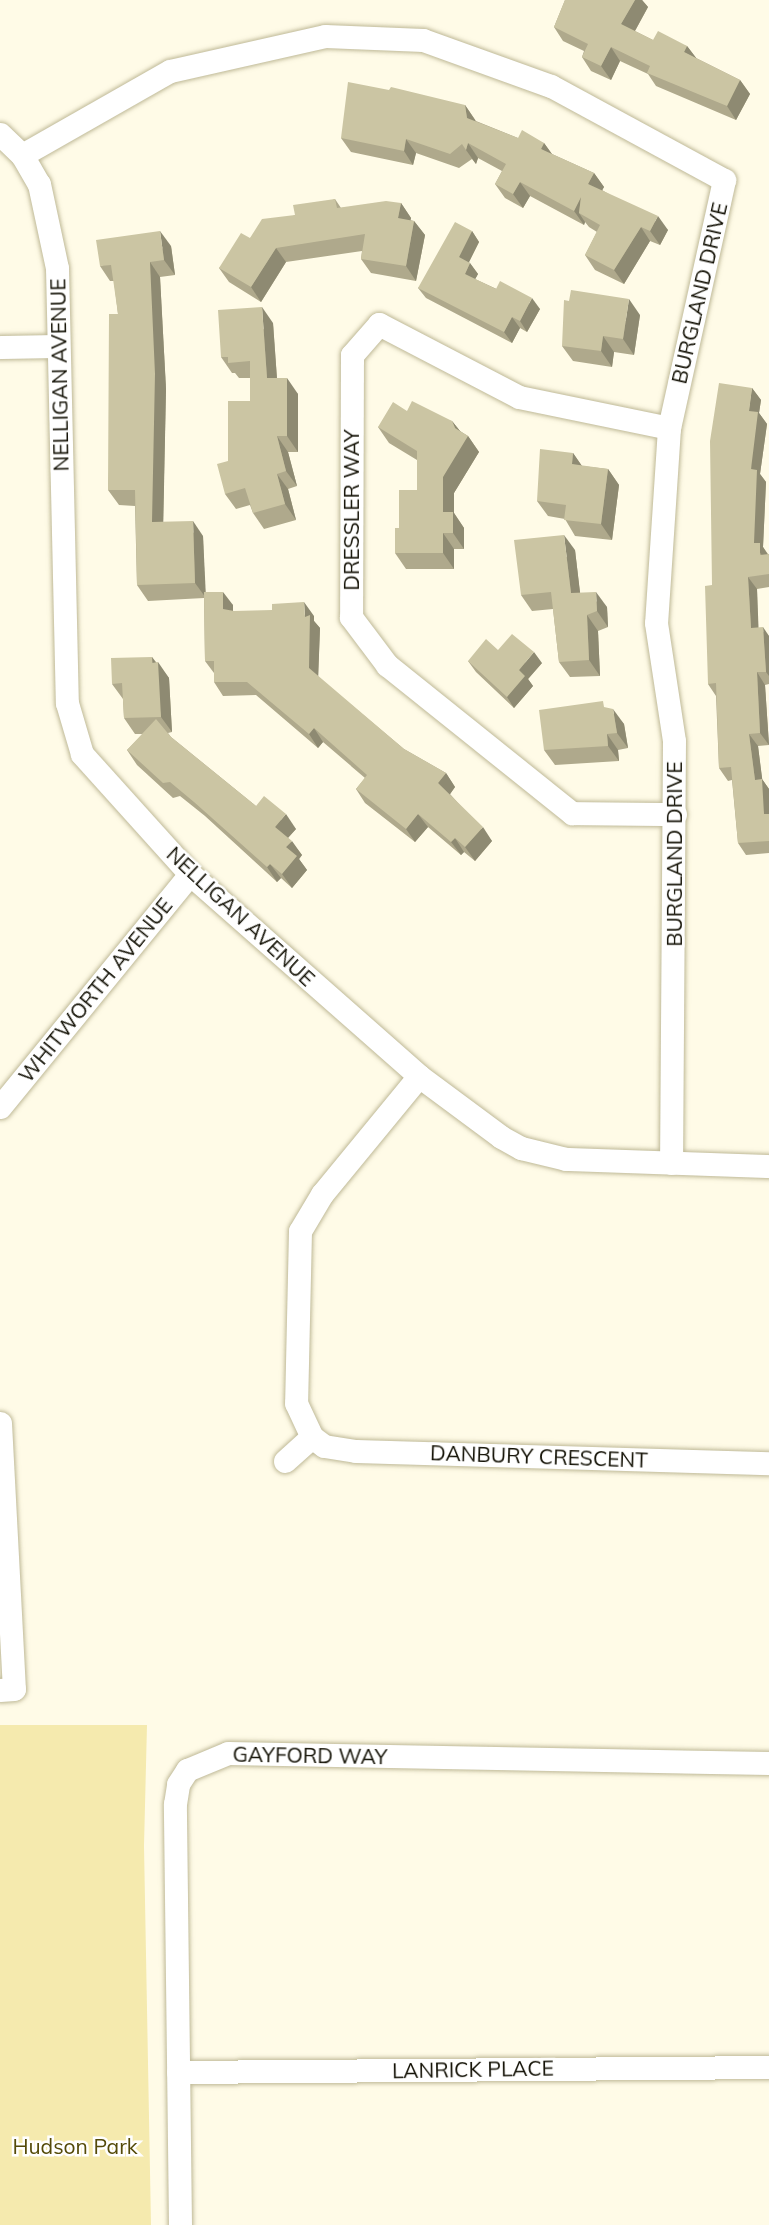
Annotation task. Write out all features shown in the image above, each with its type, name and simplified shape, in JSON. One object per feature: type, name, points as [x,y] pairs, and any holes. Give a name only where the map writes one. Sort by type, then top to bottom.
[{"type":"street","name":"BURGLAND DRIVE","points":[[22,155],[170,71],[325,36],[423,40],[551,86],[724,180],[669,428],[656,623],[674,741],[671,1163]]},
{"type":"street","name":"NELLIGAN AVENUE","points":[[0,134],[22,155],[39,184],[50,222],[58,346],[67,703],[82,754],[190,874],[419,1076],[521,1148],[566,1159],[769,1166]]},
{"type":"street","name":"DRESSLER WAY","points":[[669,428],[519,397],[379,324],[352,355],[351,617],[387,665],[572,813],[675,814]]},
{"type":"street","points":[[0,347],[58,346]]},
{"type":"street","name":"WHITWORTH AVENUE","points":[[0,1107],[190,874]]},
{"type":"street","points":[[285,1461],[312,1437],[296,1403],[300,1231],[322,1194],[419,1076]]},
{"type":"street","points":[[0,1423],[14,1689],[0,1690]]},
{"type":"street","name":"DANBURY CRESCENT","points":[[312,1437],[324,1446],[356,1451],[769,1463]]},
{"type":"street","name":"GAYFORD WAY","points":[[180,2225],[175,1804],[178,1784],[187,1770],[205,1759],[228,1753],[769,1763]]},
{"type":"street","name":"LANRICK PLACE","points":[[178,2072],[769,2067]]},
{"type":"green space","name":"Hudson Park","points":[[0,1725],[147,1725],[144,1846],[151,2225],[0,2225]]},
{"type":"building","points":[[565,0],[635,0],[621,24],[653,40],[658,31],[687,46],[684,52],[740,80],[727,106],[647,73],[650,66],[611,47],[601,66],[582,57],[588,44],[554,27]]},
{"type":"building","points":[[348,82],[389,90],[391,87],[465,105],[467,118],[518,138],[522,130],[544,143],[541,149],[594,173],[588,184],[658,216],[650,231],[641,227],[614,270],[585,255],[600,225],[579,213],[581,197],[574,211],[520,182],[513,194],[495,184],[506,164],[468,143],[466,150],[462,144],[450,154],[406,139],[404,151],[341,138]]},
{"type":"building","points":[[335,199],[337,208],[386,201],[401,203],[398,218],[414,221],[406,266],[361,259],[365,234],[276,248],[251,287],[219,268],[241,233],[250,238],[262,219],[295,215],[293,205]]},
{"type":"building","points":[[455,222],[472,231],[459,257],[470,263],[465,274],[496,289],[500,281],[532,298],[520,321],[512,317],[504,332],[418,288]]},
{"type":"building","points":[[160,231],[164,260],[150,262],[155,374],[152,522],[193,521],[195,583],[137,585],[135,490],[108,490],[109,314],[118,314],[111,265],[100,266],[96,240]]},
{"type":"building","points":[[571,290],[629,299],[623,339],[603,336],[601,351],[562,346],[564,300],[569,301]]},
{"type":"building","points":[[262,307],[267,378],[287,378],[287,436],[277,436],[286,471],[277,474],[285,504],[253,513],[245,488],[225,494],[217,464],[228,461],[228,401],[250,401],[250,361],[228,363],[228,357],[221,357],[218,310]]},
{"type":"building","points":[[719,383],[752,388],[749,411],[758,412],[751,469],[757,470],[754,543],[760,543],[760,555],[769,554],[769,574],[748,577],[751,628],[763,627],[766,672],[757,672],[760,733],[749,734],[755,780],[762,779],[764,814],[769,814],[769,841],[738,843],[731,767],[719,768],[716,683],[708,684],[705,586],[712,585],[710,441]]},
{"type":"building","points":[[412,401],[452,421],[455,428],[468,436],[443,477],[443,512],[453,512],[453,533],[443,533],[443,553],[395,553],[395,528],[399,528],[399,490],[417,490],[417,451],[378,427],[393,402],[407,411]]},
{"type":"building","points":[[540,449],[573,453],[572,464],[608,469],[601,524],[564,520],[566,505],[537,501]]},
{"type":"building","points":[[564,535],[571,593],[596,592],[597,611],[587,615],[589,660],[559,662],[551,592],[521,595],[514,540]]},
{"type":"building","points":[[204,592],[223,592],[223,609],[234,611],[272,610],[272,604],[304,602],[305,617],[310,615],[309,668],[404,749],[446,773],[438,783],[483,827],[465,847],[455,838],[451,842],[418,814],[406,829],[356,789],[367,775],[314,728],[309,734],[247,682],[214,682],[214,661],[205,661]]},
{"type":"building","points":[[512,634],[534,652],[519,670],[525,676],[507,697],[468,661],[486,639],[498,650]]},
{"type":"building","points":[[152,657],[152,663],[158,662],[161,717],[124,718],[122,683],[112,684],[111,658]]},
{"type":"building","points":[[603,701],[604,707],[613,709],[617,733],[607,734],[608,746],[544,750],[539,710]]},
{"type":"building","points":[[156,719],[171,737],[256,806],[264,796],[286,814],[275,827],[292,841],[286,847],[297,856],[282,874],[270,864],[267,867],[194,802],[170,782],[163,783],[127,750]]}]
